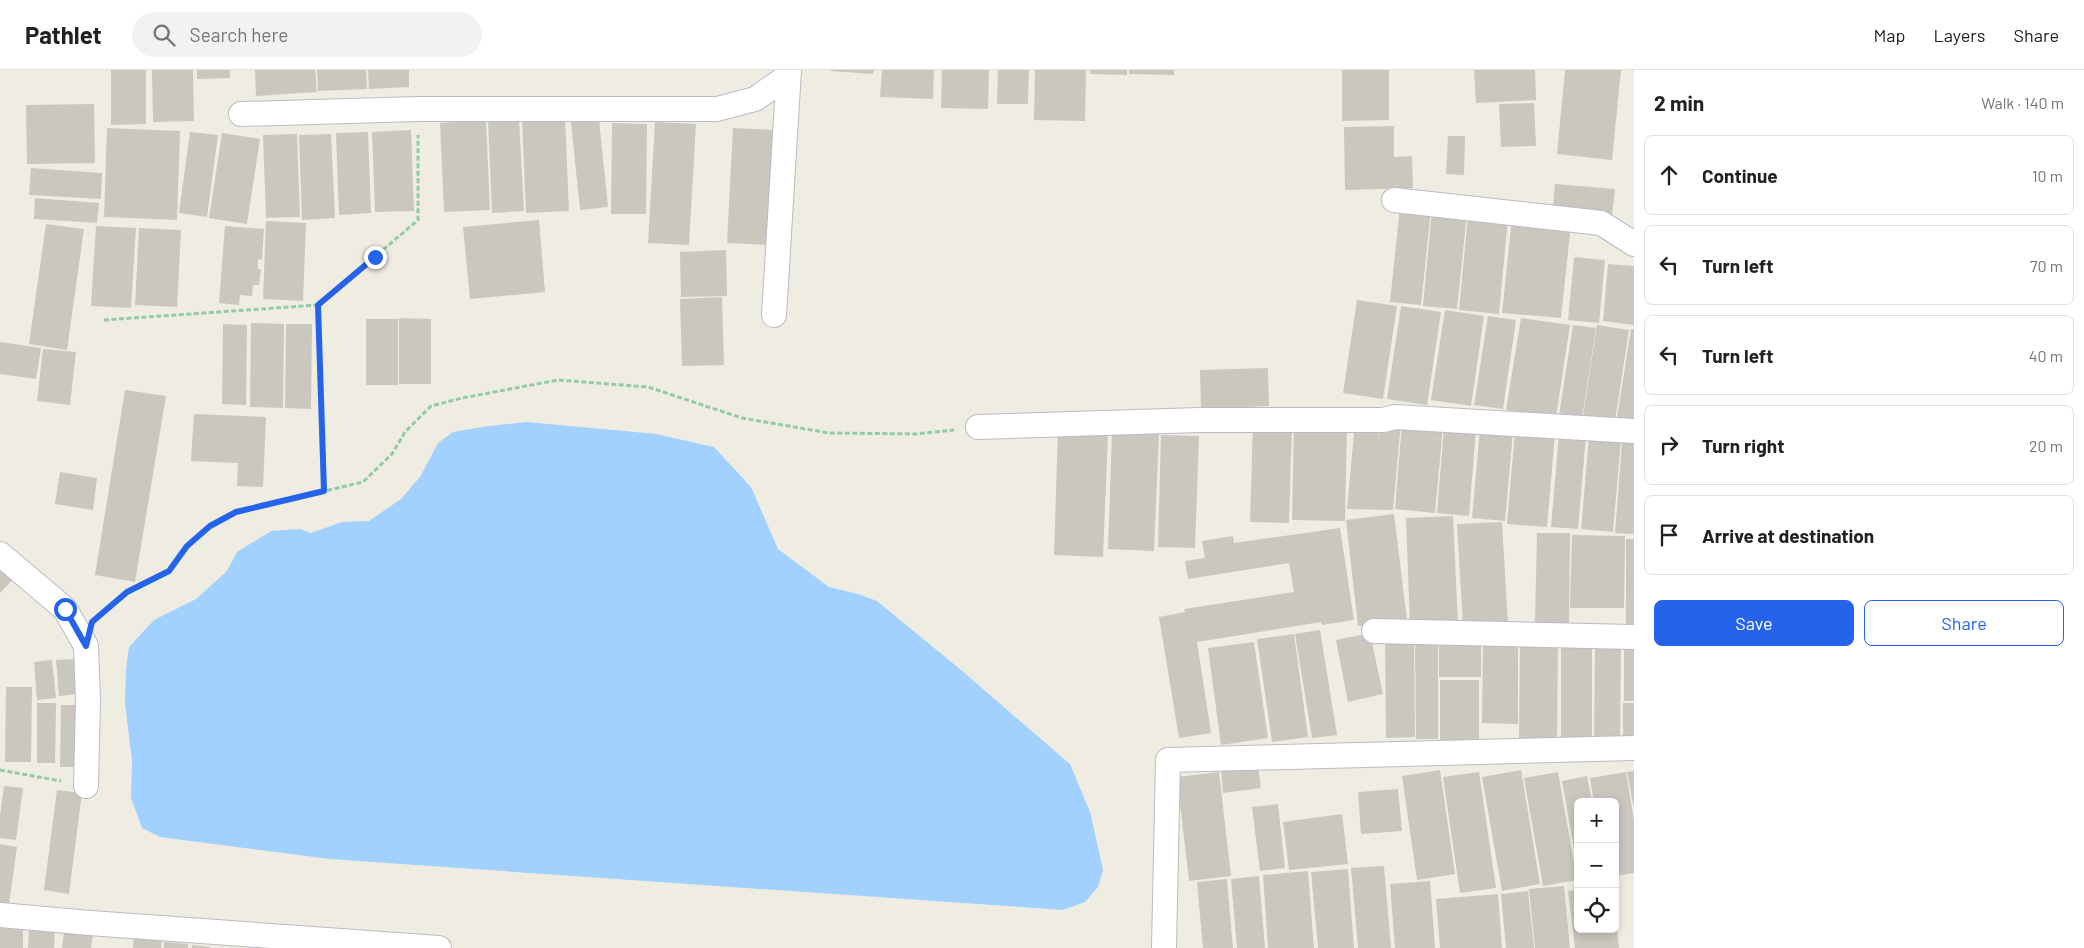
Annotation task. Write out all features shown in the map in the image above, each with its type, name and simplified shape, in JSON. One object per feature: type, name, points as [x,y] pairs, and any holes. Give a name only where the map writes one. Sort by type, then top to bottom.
[{"type":"street","points":[[241,114],[418,109],[717,109],[755,99],[789,73]]},
{"type":"street","points":[[774,315],[789,73]]},
{"type":"street","points":[[1394,200],[1601,223],[1634,244]]},
{"type":"street","points":[[978,427],[1199,420],[1383,420],[1395,417],[1634,431]]},
{"type":"street","points":[[0,554],[65,609],[86,646],[88,700],[86,786]]},
{"type":"street","points":[[1374,631],[1634,637]]},
{"type":"street","points":[[1164,948],[1168,760],[1634,748]]},
{"type":"street","points":[[0,915],[439,948]]},
{"type":"path","points":[[104,320],[318,305],[418,220],[418,109]]},
{"type":"path","points":[[318,305],[324,491]]},
{"type":"path","points":[[86,646],[92,622],[127,592],[169,571],[187,546],[210,526],[236,512],[363,482],[392,454],[405,432],[431,406],[462,398],[558,380],[648,387],[742,418],[829,433],[916,434],[978,427]]},
{"type":"path","points":[[0,770],[86,786]]},
{"type":"water","points":[[527,422],[656,434],[714,447],[751,487],[778,549],[829,587],[877,601],[1070,764],[1090,812],[1103,870],[1098,887],[1085,902],[1063,910],[330,859],[160,837],[142,828],[131,798],[132,761],[125,703],[126,670],[129,647],[154,620],[196,599],[227,571],[237,552],[271,531],[300,529],[311,533],[342,522],[369,521],[401,499],[420,477],[438,443],[453,432]]},
{"type":"building","points":[[111,70],[146,70],[146,124],[111,125]]},
{"type":"building","points":[[152,70],[193,70],[194,121],[153,122]]},
{"type":"building","points":[[197,70],[230,70],[230,78],[197,79]]},
{"type":"building","points":[[255,70],[315,70],[317,92],[256,96]]},
{"type":"building","points":[[317,70],[366,70],[367,89],[318,91]]},
{"type":"building","points":[[368,70],[409,70],[409,87],[369,89]]},
{"type":"building","points":[[831,70],[874,70],[873,74]]},
{"type":"building","points":[[882,70],[934,70],[933,99],[880,97]]},
{"type":"building","points":[[942,70],[989,70],[988,109],[941,108]]},
{"type":"building","points":[[998,70],[1029,70],[1028,104],[997,104]]},
{"type":"building","points":[[1035,70],[1086,70],[1085,121],[1034,120]]},
{"type":"building","points":[[1090,70],[1127,70],[1127,75],[1090,74]]},
{"type":"building","points":[[1129,70],[1174,70],[1174,75],[1129,74]]},
{"type":"building","points":[[1342,70],[1389,70],[1389,120],[1342,121]]},
{"type":"building","points":[[1474,70],[1535,70],[1536,100],[1476,103]]},
{"type":"building","points":[[1565,70],[1621,70],[1612,160],[1557,154]]},
{"type":"building","points":[[1534,103],[1536,146],[1501,147],[1499,104]]},
{"type":"building","points":[[94,104],[95,163],[27,164],[26,105]]},
{"type":"building","points":[[565,117],[569,211],[526,213],[522,119]]},
{"type":"building","points":[[519,119],[524,211],[492,213],[488,120]]},
{"type":"building","points":[[599,119],[608,207],[580,210],[571,122]]},
{"type":"building","points":[[486,120],[490,210],[444,212],[440,123]]},
{"type":"building","points":[[655,122],[696,124],[689,245],[648,243]]},
{"type":"building","points":[[612,123],[647,124],[646,214],[611,214]]},
{"type":"building","points":[[1394,126],[1394,157],[1412,156],[1413,188],[1345,190],[1344,127]]},
{"type":"building","points":[[107,128],[180,131],[177,220],[104,217]]},
{"type":"building","points":[[733,128],[774,130],[767,245],[727,243]]},
{"type":"building","points":[[411,130],[414,211],[375,212],[372,132]]},
{"type":"building","points":[[190,132],[218,135],[207,217],[179,213]]},
{"type":"building","points":[[368,132],[371,213],[339,215],[336,133]]},
{"type":"building","points":[[222,133],[260,139],[247,224],[209,218]]},
{"type":"building","points":[[297,134],[300,217],[266,218],[263,135]]},
{"type":"building","points":[[331,134],[335,218],[302,220],[299,135]]},
{"type":"building","points":[[1448,136],[1465,136],[1464,175],[1446,174]]},
{"type":"building","points":[[31,168],[102,173],[101,199],[29,195]]},
{"type":"building","points":[[1555,184],[1615,189],[1612,215],[1553,209]]},
{"type":"building","points":[[35,198],[99,203],[97,223],[34,219]]},
{"type":"building","points":[[1400,207],[1431,209],[1421,305],[1390,302]]},
{"type":"building","points":[[1432,210],[1467,213],[1457,309],[1423,306]]},
{"type":"building","points":[[1468,215],[1508,218],[1499,314],[1459,310]]},
{"type":"building","points":[[1512,218],[1571,224],[1561,318],[1502,313]]},
{"type":"building","points":[[539,220],[545,292],[470,299],[463,227]]},
{"type":"building","points":[[266,221],[306,223],[303,301],[263,299]]},
{"type":"building","points":[[46,224],[84,229],[67,350],[29,344]]},
{"type":"building","points":[[96,226],[136,228],[131,308],[91,306]]},
{"type":"building","points":[[225,226],[264,229],[262,260],[258,259],[258,269],[261,269],[259,285],[253,285],[252,296],[240,295],[239,305],[219,303]]},
{"type":"building","points":[[139,228],[181,230],[177,307],[135,305]]},
{"type":"building","points":[[726,250],[727,296],[681,297],[680,252]]},
{"type":"building","points":[[1574,257],[1605,260],[1599,323],[1568,320]]},
{"type":"building","points":[[1608,264],[1634,266],[1634,325],[1603,321]]},
{"type":"building","points":[[722,297],[724,365],[682,366],[680,299]]},
{"type":"building","points":[[1357,300],[1397,306],[1383,399],[1343,393]]},
{"type":"building","points":[[1401,306],[1441,312],[1427,405],[1387,399]]},
{"type":"building","points":[[1445,310],[1484,316],[1471,406],[1431,400]]},
{"type":"building","points":[[1488,316],[1516,320],[1503,409],[1474,405]]},
{"type":"building","points":[[399,318],[431,319],[431,384],[399,384]]},
{"type":"building","points":[[1521,318],[1570,325],[1556,417],[1506,410]]},
{"type":"building","points":[[366,319],[398,319],[398,385],[366,385]]},
{"type":"building","points":[[251,323],[284,324],[283,408],[250,407]]},
{"type":"building","points":[[223,324],[247,325],[246,405],[222,404]]},
{"type":"building","points":[[286,324],[312,324],[311,409],[285,408]]},
{"type":"building","points":[[1573,325],[1596,328],[1582,418],[1559,415]]},
{"type":"building","points":[[1597,325],[1629,330],[1615,421],[1583,416]]},
{"type":"building","points":[[1631,329],[1634,329],[1634,421],[1617,418]]},
{"type":"building","points":[[0,342],[41,348],[36,379],[0,374]]},
{"type":"building","points":[[43,349],[76,352],[70,405],[37,401]]},
{"type":"building","points":[[1268,368],[1269,406],[1201,409],[1200,370]]},
{"type":"building","points":[[125,390],[166,396],[135,582],[95,575]]},
{"type":"building","points":[[194,414],[266,417],[263,487],[237,486],[238,463],[191,461]]},
{"type":"building","points":[[1380,421],[1401,422],[1393,510],[1347,509],[1355,422],[1379,424],[1378,449]]},
{"type":"building","points":[[1253,423],[1292,424],[1289,523],[1250,522]]},
{"type":"building","points":[[1402,423],[1443,426],[1435,513],[1395,509]]},
{"type":"building","points":[[1294,424],[1347,425],[1345,521],[1292,520]]},
{"type":"building","points":[[1444,427],[1476,430],[1469,516],[1437,513]]},
{"type":"building","points":[[1480,429],[1513,431],[1505,521],[1472,518]]},
{"type":"building","points":[[1058,430],[1108,432],[1103,557],[1054,555]]},
{"type":"building","points":[[1515,431],[1555,434],[1547,527],[1507,524]]},
{"type":"building","points":[[1112,433],[1159,434],[1154,551],[1108,549]]},
{"type":"building","points":[[1559,434],[1586,436],[1578,529],[1551,527]]},
{"type":"building","points":[[1161,435],[1199,436],[1195,548],[1158,547]]},
{"type":"building","points":[[1589,437],[1621,440],[1613,532],[1581,529]]},
{"type":"building","points":[[1622,442],[1634,442],[1634,534],[1615,533]]},
{"type":"building","points":[[60,472],[97,478],[93,510],[55,504]]},
{"type":"building","points":[[1394,514],[1407,620],[1358,626],[1346,520]]},
{"type":"building","points":[[1453,516],[1458,624],[1410,626],[1406,518]]},
{"type":"building","points":[[1502,522],[1508,624],[1463,627],[1457,524]]},
{"type":"building","points":[[1340,528],[1354,620],[1322,625],[1321,622],[1197,642],[1211,733],[1179,738],[1159,617],[1185,612],[1184,609],[1294,592],[1289,563],[1188,579],[1185,561],[1205,558],[1202,541],[1233,536],[1234,543]]},
{"type":"building","points":[[1537,533],[1570,533],[1569,624],[1535,623]]},
{"type":"building","points":[[1572,535],[1625,536],[1624,608],[1570,608]]},
{"type":"building","points":[[1626,539],[1634,539],[1634,630],[1626,630]]},
{"type":"building","points":[[0,563],[17,575],[0,593]]},
{"type":"building","points":[[1320,630],[1337,735],[1312,738],[1295,634]]},
{"type":"building","points":[[1370,633],[1383,694],[1348,702],[1336,640]]},
{"type":"building","points":[[1294,634],[1308,737],[1272,742],[1257,639]]},
{"type":"building","points":[[1414,638],[1415,737],[1386,738],[1385,639]]},
{"type":"building","points":[[1438,639],[1438,739],[1416,739],[1415,640]]},
{"type":"building","points":[[1439,641],[1481,641],[1481,677],[1439,677]]},
{"type":"building","points":[[1254,642],[1268,738],[1221,745],[1208,648]]},
{"type":"building","points":[[1520,642],[1558,642],[1557,743],[1519,743]]},
{"type":"building","points":[[1561,642],[1592,642],[1592,743],[1561,743]]},
{"type":"building","points":[[1483,643],[1518,643],[1518,724],[1482,723]]},
{"type":"building","points":[[1595,645],[1621,645],[1620,744],[1594,744]]},
{"type":"building","points":[[1624,647],[1634,647],[1634,701],[1624,701]]},
{"type":"building","points":[[75,659],[78,694],[59,696],[56,660]]},
{"type":"building","points":[[52,660],[56,698],[37,700],[34,662]]},
{"type":"building","points":[[1440,680],[1479,680],[1479,743],[1440,743]]},
{"type":"building","points":[[6,687],[32,687],[31,762],[5,762]]},
{"type":"building","points":[[37,703],[56,703],[55,763],[37,763]]},
{"type":"building","points":[[1623,703],[1634,703],[1634,741],[1623,741]]},
{"type":"building","points":[[61,705],[79,705],[78,767],[60,767]]},
{"type":"building","points":[[1258,766],[1261,788],[1223,793],[1221,770]]},
{"type":"building","points":[[1440,770],[1455,874],[1417,880],[1402,776]]},
{"type":"building","points":[[1521,770],[1540,884],[1502,891],[1482,777]]},
{"type":"building","points":[[1634,771],[1634,804],[1633,804],[1627,772]]},
{"type":"building","points":[[1219,772],[1231,876],[1189,881],[1177,777]]},
{"type":"building","points":[[1479,772],[1496,888],[1460,893],[1443,777]]},
{"type":"building","points":[[1558,772],[1574,863],[1574,881],[1543,886],[1524,778]]},
{"type":"building","points":[[1626,772],[1634,820],[1634,873],[1619,875],[1619,798],[1593,798],[1590,778]]},
{"type":"building","points":[[1587,776],[1591,798],[1574,798],[1574,849],[1562,781]]},
{"type":"building","points":[[4,786],[23,788],[16,840],[0,838],[0,816]]},
{"type":"building","points":[[1398,789],[1402,831],[1361,834],[1358,792]]},
{"type":"building","points":[[57,790],[82,793],[69,894],[44,890]]},
{"type":"building","points":[[1278,804],[1285,868],[1260,871],[1252,807]]},
{"type":"building","points":[[1342,814],[1348,864],[1289,870],[1283,822]]},
{"type":"building","points":[[0,844],[17,847],[9,904],[0,903]]},
{"type":"building","points":[[1384,866],[1391,948],[1358,948],[1351,868]]},
{"type":"building","points":[[1348,869],[1354,948],[1318,948],[1311,872]]},
{"type":"building","points":[[1308,871],[1314,948],[1268,948],[1263,875]]},
{"type":"building","points":[[1259,876],[1265,948],[1237,948],[1231,879]]},
{"type":"building","points":[[1227,879],[1233,948],[1203,948],[1197,882]]},
{"type":"building","points":[[1430,881],[1435,948],[1395,948],[1390,884]]},
{"type":"building","points":[[1564,886],[1570,948],[1535,948],[1529,889]]},
{"type":"building","points":[[1574,890],[1574,933],[1617,933],[1619,948],[1575,948],[1568,891]]},
{"type":"building","points":[[1528,891],[1534,948],[1506,948],[1501,894]]},
{"type":"building","points":[[1498,894],[1502,948],[1440,948],[1436,899]]},
{"type":"building","points":[[23,924],[23,948],[0,948],[0,925]]},
{"type":"building","points":[[29,927],[55,928],[54,948],[28,948]]},
{"type":"building","points":[[64,932],[93,935],[91,948],[62,948]]},
{"type":"building","points":[[134,938],[162,941],[161,948],[133,948]]},
{"type":"building","points":[[164,942],[188,944],[188,948],[164,948]]},
{"type":"building","points":[[192,945],[210,947],[210,948],[192,948]]},
{"type":"route","points":[[65,609],[86,646],[92,622],[127,592],[169,571],[187,546],[210,526],[236,512],[324,491],[318,305],[375,257]]}]
